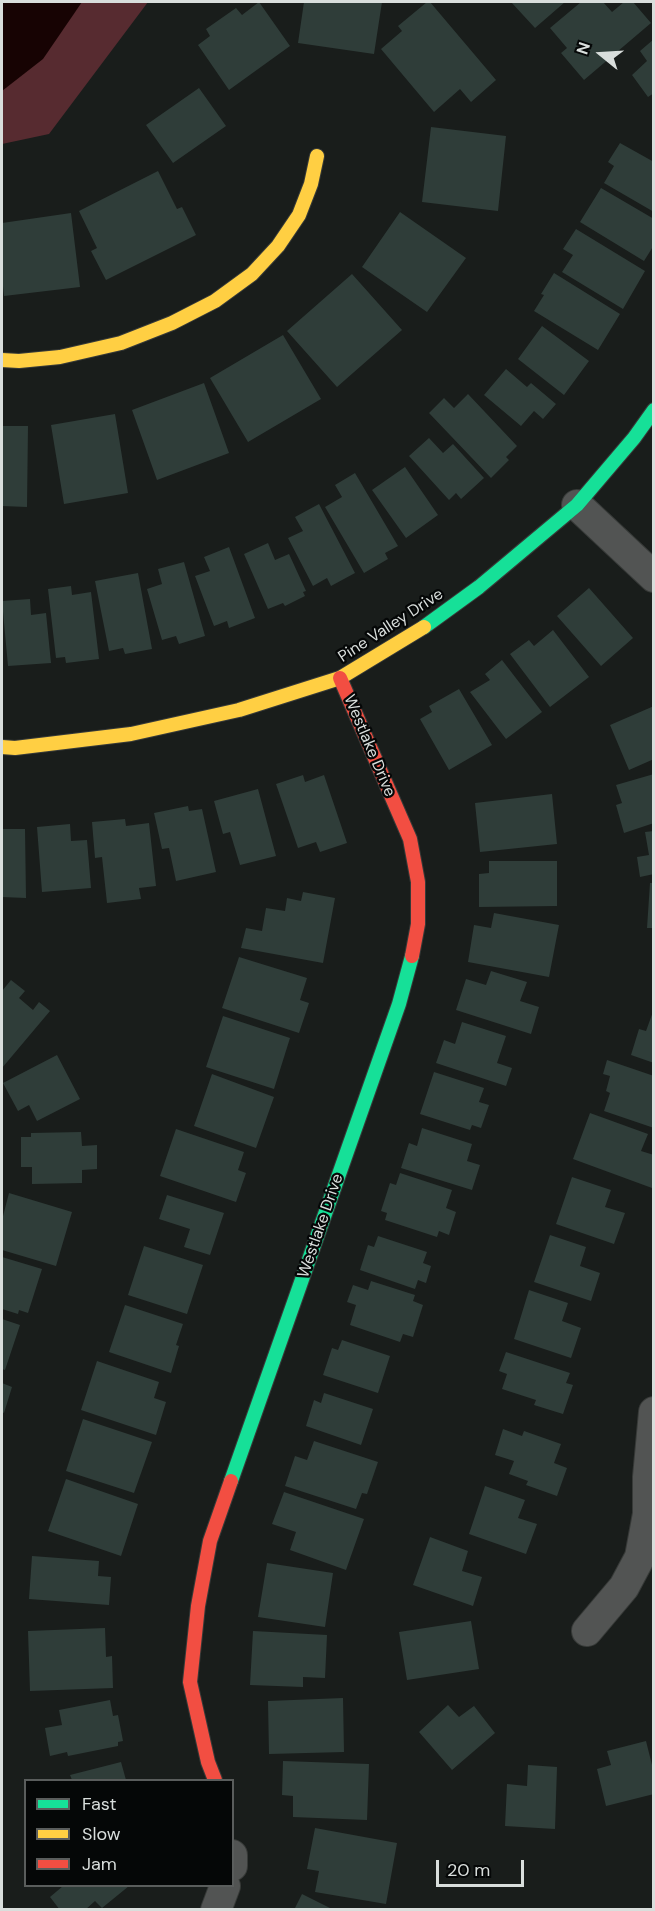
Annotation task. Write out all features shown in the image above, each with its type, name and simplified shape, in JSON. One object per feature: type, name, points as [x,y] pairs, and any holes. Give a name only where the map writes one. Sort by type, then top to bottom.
[{"type":"street","points":[[2,360],[19,361],[60,357],[122,344],[172,323],[215,301],[252,274],[278,246],[299,215],[311,184],[317,156]]},
{"type":"street","name":"Pine Valley Drive","points":[[2,747],[15,748],[131,734],[239,710],[340,678],[413,635],[479,587],[578,505],[634,438],[654,410]]},
{"type":"street","points":[[578,505],[654,576]]},
{"type":"street","name":"Westlake Drive","points":[[215,1779],[208,1762],[190,1682],[198,1606],[210,1541],[399,1004],[418,924],[418,882],[410,839],[340,678]]},
{"type":"street","points":[[587,1631],[624,1587],[640,1557],[648,1514],[648,1477],[654,1412]]},
{"type":"street","points":[[216,1910],[225,1887]]},
{"type":"shaded area","points":[[2,2],[148,2],[49,134],[2,144]]},
{"type":"shaded area","points":[[2,2],[82,2],[43,59],[2,91]]},
{"type":"building","points":[[259,2],[290,46],[229,90],[198,45],[210,36],[206,29],[236,8],[242,15]]},
{"type":"building","points":[[304,2],[382,2],[374,54],[298,43]]},
{"type":"building","points":[[430,2],[496,80],[471,102],[460,89],[434,112],[381,49],[402,31],[398,26]]},
{"type":"building","points":[[511,2],[565,2],[535,28]]},
{"type":"building","points":[[581,2],[603,2],[612,12],[624,2],[633,2],[651,23],[584,80],[561,53],[567,48],[550,28]]},
{"type":"building","points":[[654,39],[654,93],[648,97],[632,75],[647,61],[640,51]]},
{"type":"building","points":[[199,88],[226,126],[173,163],[146,125]]},
{"type":"building","points":[[431,127],[506,136],[498,211],[422,202]]},
{"type":"building","points":[[620,143],[654,162],[654,212],[604,183],[614,166],[608,162]]},
{"type":"building","points":[[158,171],[177,209],[182,207],[196,235],[106,280],[91,251],[97,248],[79,211]]},
{"type":"building","points":[[601,188],[654,219],[654,245],[644,261],[580,222]]},
{"type":"building","points":[[400,212],[466,258],[427,312],[362,267]]},
{"type":"building","points":[[71,213],[80,287],[4,296],[2,223]]},
{"type":"building","points":[[576,229],[645,271],[623,309],[562,272],[573,255],[563,249]]},
{"type":"building","points":[[554,273],[620,314],[598,350],[534,311]]},
{"type":"building","points":[[352,274],[402,330],[337,387],[287,331]]},
{"type":"building","points":[[542,326],[589,361],[564,395],[518,359]]},
{"type":"building","points":[[283,335],[321,399],[248,442],[210,378]]},
{"type":"building","points":[[506,369],[527,387],[531,383],[556,404],[543,419],[534,411],[521,426],[484,395]]},
{"type":"building","points":[[204,383],[229,453],[157,480],[132,410]]},
{"type":"building","points":[[468,394],[517,446],[506,457],[509,460],[491,478],[429,413],[444,398],[454,408]]},
{"type":"building","points":[[115,414],[128,493],[64,504],[51,425]]},
{"type":"building","points":[[2,426],[28,426],[27,507],[2,506]]},
{"type":"building","points":[[429,438],[443,453],[453,444],[484,478],[461,499],[456,493],[449,500],[409,456]]},
{"type":"building","points":[[405,467],[438,515],[406,538],[372,490]]},
{"type":"building","points":[[355,473],[398,546],[385,553],[388,559],[364,573],[325,507],[342,497],[335,485]]},
{"type":"building","points":[[319,504],[355,573],[331,586],[327,578],[313,586],[288,538],[303,531],[295,517]]},
{"type":"building","points":[[268,543],[275,560],[289,554],[306,591],[303,592],[305,596],[285,606],[283,603],[268,609],[244,554]]},
{"type":"building","points":[[229,547],[255,618],[229,628],[227,621],[214,626],[195,576],[210,571],[204,557]]},
{"type":"building","points":[[184,562],[205,636],[179,644],[176,636],[162,640],[147,589],[162,584],[158,569]]},
{"type":"building","points":[[138,573],[152,649],[125,654],[123,648],[109,651],[95,581]]},
{"type":"building","points":[[71,586],[72,595],[91,592],[99,659],[66,663],[65,657],[56,658],[48,589]]},
{"type":"building","points":[[589,588],[633,638],[601,666],[557,616]]},
{"type":"building","points":[[30,599],[31,615],[46,613],[51,663],[8,666],[2,601]]},
{"type":"building","points":[[553,630],[589,677],[550,707],[510,654],[529,640],[534,646]]},
{"type":"building","points":[[502,660],[542,712],[506,739],[470,692],[490,680],[485,674]]},
{"type":"building","points":[[459,689],[492,745],[449,770],[420,719],[432,712],[429,706]]},
{"type":"building","points":[[654,706],[654,759],[629,770],[610,725]]},
{"type":"building","points":[[654,774],[654,823],[624,833],[616,805],[622,803],[616,785]]},
{"type":"building","points":[[303,775],[305,782],[324,775],[347,843],[320,852],[316,842],[298,848],[276,784]]},
{"type":"building","points":[[258,789],[276,856],[240,865],[230,832],[223,834],[214,801]]},
{"type":"building","points":[[552,794],[557,844],[480,852],[475,803]]},
{"type":"building","points":[[188,806],[189,811],[202,809],[216,872],[176,881],[169,848],[162,849],[154,813]]},
{"type":"building","points":[[125,819],[126,826],[149,823],[156,886],[139,888],[141,899],[107,903],[102,857],[95,858],[92,822]]},
{"type":"building","points":[[70,824],[71,841],[87,840],[91,888],[42,892],[37,827]]},
{"type":"building","points":[[2,829],[25,829],[26,898],[2,897]]},
{"type":"building","points":[[654,831],[654,874],[640,877],[637,857],[649,855],[645,832]]},
{"type":"building","points":[[489,861],[557,861],[557,906],[479,907],[479,874],[489,873]]},
{"type":"building","points":[[650,883],[654,883],[654,928],[647,928]]},
{"type":"building","points":[[303,892],[335,898],[323,963],[241,948],[246,928],[262,931],[266,908],[285,911],[287,898],[301,901]]},
{"type":"building","points":[[494,913],[559,925],[549,977],[468,962],[474,925],[491,928]]},
{"type":"building","points":[[239,957],[307,978],[300,1000],[309,1003],[299,1033],[222,1008]]},
{"type":"building","points":[[491,971],[527,982],[520,1001],[539,1007],[531,1034],[456,1010],[466,979],[486,985]]},
{"type":"building","points":[[11,980],[25,991],[19,998],[33,1010],[39,1002],[50,1011],[2,1068],[2,991]]},
{"type":"building","points":[[654,1009],[654,1063],[631,1055],[639,1029],[646,1031]]},
{"type":"building","points":[[223,1016],[290,1038],[274,1089],[206,1067]]},
{"type":"building","points":[[462,1022],[506,1036],[497,1063],[512,1068],[506,1086],[436,1063],[444,1040],[455,1044]]},
{"type":"building","points":[[57,1055],[80,1099],[37,1121],[29,1105],[18,1111],[3,1083]]},
{"type":"building","points":[[607,1060],[654,1076],[654,1128],[604,1111],[610,1093],[606,1091],[610,1076],[603,1074]]},
{"type":"building","points":[[434,1072],[484,1088],[479,1102],[489,1105],[481,1128],[472,1125],[470,1130],[420,1114]]},
{"type":"building","points":[[212,1074],[274,1097],[256,1148],[194,1126]]},
{"type":"building","points":[[590,1113],[648,1134],[641,1151],[654,1155],[652,1188],[573,1159]]},
{"type":"building","points":[[422,1128],[472,1144],[467,1161],[480,1165],[472,1190],[401,1168],[409,1143],[417,1146]]},
{"type":"building","points":[[176,1129],[244,1152],[238,1170],[246,1173],[236,1202],[160,1176]]},
{"type":"building","points":[[81,1132],[82,1146],[97,1145],[97,1169],[82,1170],[82,1183],[32,1184],[32,1167],[21,1167],[21,1137],[31,1137],[31,1133]]},
{"type":"building","points":[[400,1173],[452,1190],[446,1208],[456,1212],[449,1235],[439,1231],[437,1237],[385,1220],[387,1213],[381,1211],[390,1183],[396,1185]]},
{"type":"building","points":[[572,1177],[611,1190],[605,1207],[625,1213],[614,1244],[556,1224]]},
{"type":"building","points":[[9,1193],[72,1212],[56,1266],[2,1250],[2,1220]]},
{"type":"building","points":[[167,1195],[224,1213],[210,1255],[184,1247],[190,1229],[159,1219]]},
{"type":"building","points":[[550,1235],[586,1247],[580,1266],[600,1273],[591,1301],[534,1282]]},
{"type":"building","points":[[378,1236],[427,1252],[423,1263],[431,1266],[426,1283],[418,1280],[415,1289],[360,1270],[368,1245],[374,1247]]},
{"type":"building","points":[[144,1246],[203,1265],[187,1314],[128,1295]]},
{"type":"building","points":[[2,1257],[42,1269],[28,1313],[19,1310],[18,1314],[2,1309]]},
{"type":"building","points":[[371,1281],[415,1295],[413,1301],[423,1305],[413,1337],[403,1334],[400,1342],[350,1325],[356,1305],[347,1302],[353,1285],[368,1290]]},
{"type":"building","points":[[529,1290],[568,1303],[562,1321],[581,1328],[571,1358],[514,1339]]},
{"type":"building","points":[[125,1305],[183,1324],[176,1345],[179,1346],[171,1373],[109,1352]]},
{"type":"building","points":[[2,1319],[20,1325],[5,1370],[2,1369]]},
{"type":"building","points":[[342,1340],[390,1356],[378,1393],[323,1375],[332,1348],[338,1350]]},
{"type":"building","points":[[506,1352],[570,1373],[566,1383],[573,1385],[563,1414],[534,1405],[536,1400],[502,1389],[507,1374],[499,1371]]},
{"type":"building","points":[[97,1361],[159,1382],[154,1398],[166,1402],[156,1435],[81,1410]]},
{"type":"building","points":[[2,1383],[12,1387],[4,1413],[2,1412]]},
{"type":"building","points":[[324,1393],[373,1409],[361,1445],[306,1426],[314,1400],[321,1403]]},
{"type":"building","points":[[83,1419],[152,1442],[134,1493],[66,1471]]},
{"type":"building","points":[[503,1429],[522,1436],[524,1431],[561,1444],[554,1463],[567,1468],[557,1496],[526,1485],[528,1481],[509,1474],[514,1461],[495,1455]]},
{"type":"building","points":[[314,1441],[378,1462],[367,1494],[362,1493],[356,1509],[285,1486],[295,1456],[307,1460]]},
{"type":"building","points":[[66,1479],[138,1504],[121,1556],[48,1531]]},
{"type":"building","points":[[485,1486],[525,1500],[518,1518],[537,1524],[526,1554],[469,1534]]},
{"type":"building","points":[[284,1492],[364,1519],[346,1570],[290,1550],[296,1532],[272,1524]]},
{"type":"building","points":[[430,1537],[468,1551],[462,1571],[482,1577],[473,1606],[413,1585]]},
{"type":"building","points":[[32,1556],[99,1561],[98,1576],[111,1577],[109,1605],[29,1599]]},
{"type":"building","points":[[267,1563],[333,1573],[325,1627],[258,1617]]},
{"type":"building","points":[[471,1621],[479,1669],[407,1680],[399,1632]]},
{"type":"building","points":[[105,1628],[106,1657],[112,1656],[113,1688],[30,1691],[28,1631]]},
{"type":"building","points":[[253,1631],[327,1635],[325,1678],[303,1677],[303,1687],[250,1685]]},
{"type":"building","points":[[343,1698],[344,1752],[269,1754],[268,1701]]},
{"type":"building","points":[[110,1700],[113,1716],[118,1715],[123,1741],[118,1742],[118,1746],[68,1756],[67,1752],[50,1756],[45,1728],[62,1725],[59,1710]]},
{"type":"building","points":[[448,1705],[459,1717],[474,1706],[495,1733],[452,1770],[419,1732]]},
{"type":"building","points":[[646,1741],[654,1773],[654,1794],[606,1806],[597,1769],[611,1765],[607,1751]]},
{"type":"building","points":[[283,1761],[369,1764],[367,1820],[293,1817],[293,1796],[282,1795]]},
{"type":"building","points":[[121,1762],[126,1779],[72,1779],[70,1775]]},
{"type":"building","points":[[528,1765],[557,1767],[555,1829],[505,1826],[507,1784],[527,1786]]},
{"type":"building","points":[[315,1828],[397,1843],[386,1904],[315,1892],[319,1871],[307,1869]]},
{"type":"building","points":[[62,1887],[128,1887],[102,1908],[95,1901],[85,1910],[60,1910],[50,1897]]},
{"type":"building","points":[[302,1894],[334,1910],[294,1910]]},
{"type":"traffic: fast","points":[[424,627],[479,587],[577,505],[634,438],[654,410]]},
{"type":"traffic: fast","points":[[231,1481],[399,1004],[412,956]]},
{"type":"traffic: slow","points":[[2,360],[19,361],[60,357],[121,343],[172,323],[215,301],[252,274],[278,246],[299,215],[311,184],[317,156]]},
{"type":"traffic: slow","points":[[2,747],[15,748],[131,734],[239,710],[340,678],[424,627]]},
{"type":"traffic: jam","points":[[340,678],[410,839],[418,882],[418,924],[412,956]]},
{"type":"traffic: jam","points":[[215,1779],[208,1762],[190,1682],[198,1606],[210,1541],[231,1481]]}]
